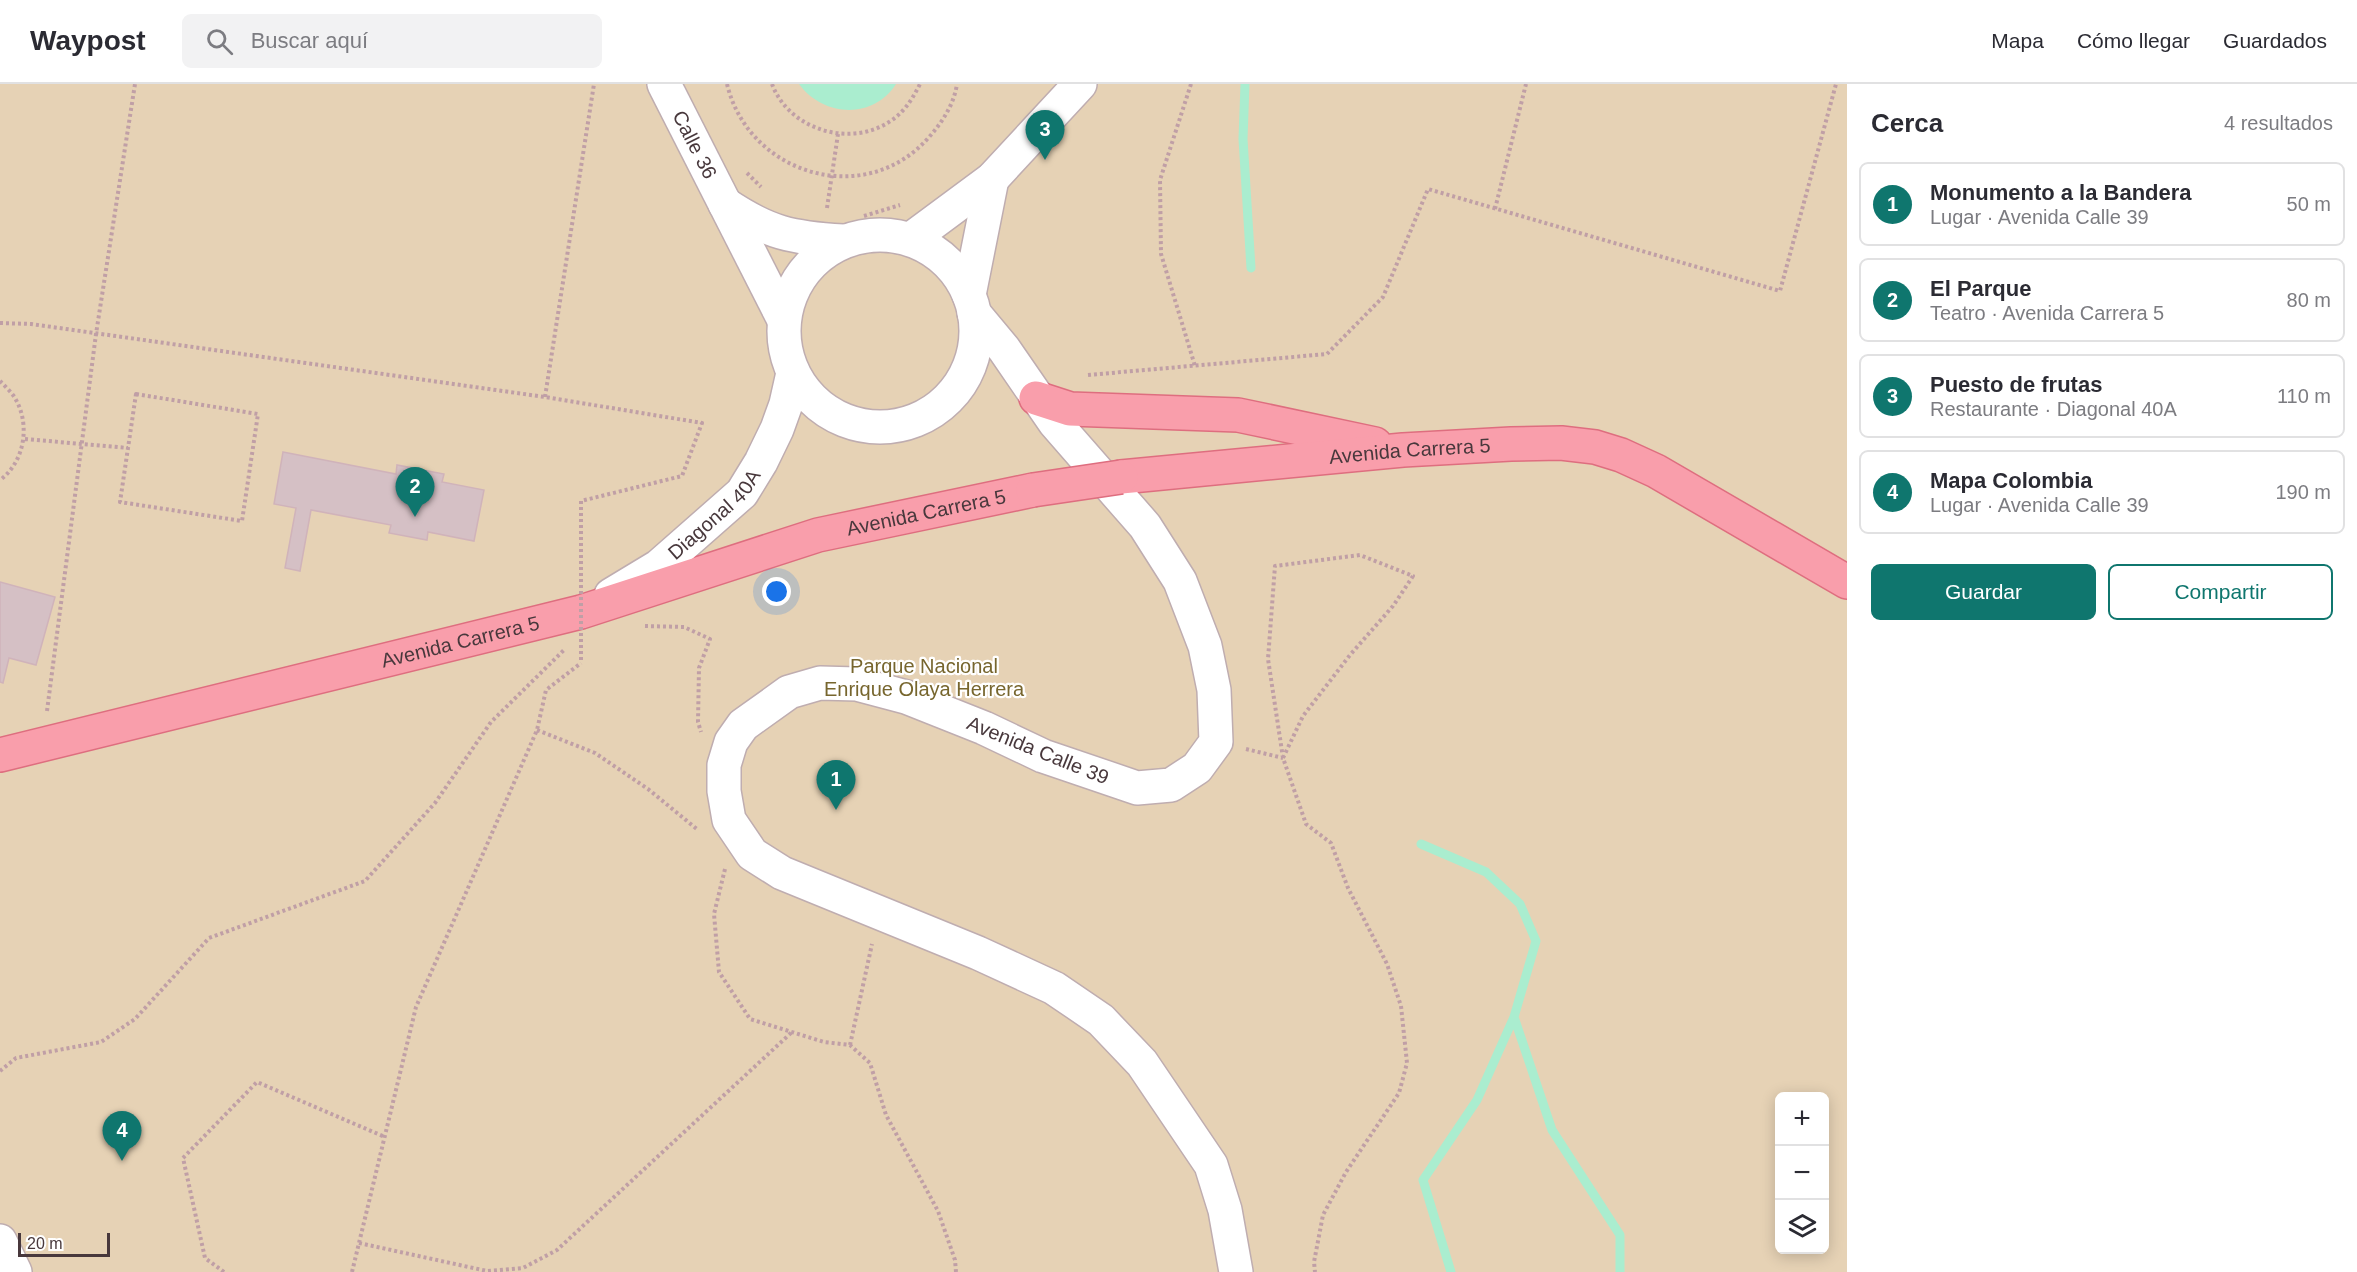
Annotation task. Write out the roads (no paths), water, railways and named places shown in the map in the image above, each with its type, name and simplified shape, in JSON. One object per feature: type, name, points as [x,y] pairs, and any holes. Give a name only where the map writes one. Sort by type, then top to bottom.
[{"type":"main road","points":[[1036,398],[1070,409],[1238,415],[1403,450]]},
{"type":"main road","name":"Avenida Carrera 5","points":[[15,748],[580,630],[818,535],[1033,490],[1121,477],[1403,450],[1561,443],[1622,455],[1656,471],[1847,582]]},
{"type":"street","name":"Calle 36","points":[[664,84],[784,320]]},
{"type":"street","points":[[911,239],[992,179],[1080,84]]},
{"type":"street","points":[[992,179],[972,304],[976,337],[972,360],[963,381],[948,399],[931,413],[910,423],[887,428],[864,426],[842,420],[822,408],[805,392],[793,373],[787,356],[784,320],[797,281],[809,264],[825,251],[841,232],[860,236],[877,234],[911,239],[930,248],[960,277],[972,304],[1036,398]]},
{"type":"street","name":"Calle 36","points":[[725,204],[751,222],[798,238],[841,232]]},
{"type":"street","name":"Diagonal 40A","points":[[580,630],[660,566],[742,493],[777,429],[786,405],[793,373]]},
{"type":"street","name":"Avenida Calle 39","points":[[1036,398],[1054,423],[1145,526],[1180,581],[1205,646],[1214,690],[1216,742],[1197,768],[1171,785],[1137,788],[1043,756],[984,728],[906,697],[857,684],[820,683],[789,692],[743,725],[731,742],[724,765],[724,791],[715,827],[782,873],[978,953],[1054,988],[1101,1020],[1142,1063],[1211,1165],[1225,1210],[1236,1272]]},
{"type":"street","points":[[0,1241],[15,1272]]},
{"type":"waterway","points":[[1245,84],[1243,139],[1251,268]]},
{"type":"waterway","points":[[1421,844],[1486,872],[1520,904],[1536,941],[1514,1017],[1477,1100],[1423,1180],[1451,1272]]},
{"type":"waterway","points":[[1514,1017],[1552,1130],[1620,1235],[1620,1272]]},
{"type":"place","name":"Puesto de frutas","points":[[1045,160]]},
{"type":"place","name":"El Parque","points":[[415,517]]},
{"type":"place","name":"Monumento a la Bandera","points":[[836,810]]},
{"type":"place","name":"Mapa Colombia","points":[[122,1161]]},
{"type":"park label","name":"Parque Nacional Enrique Olaya Herrera","points":[[924,678]]}]
